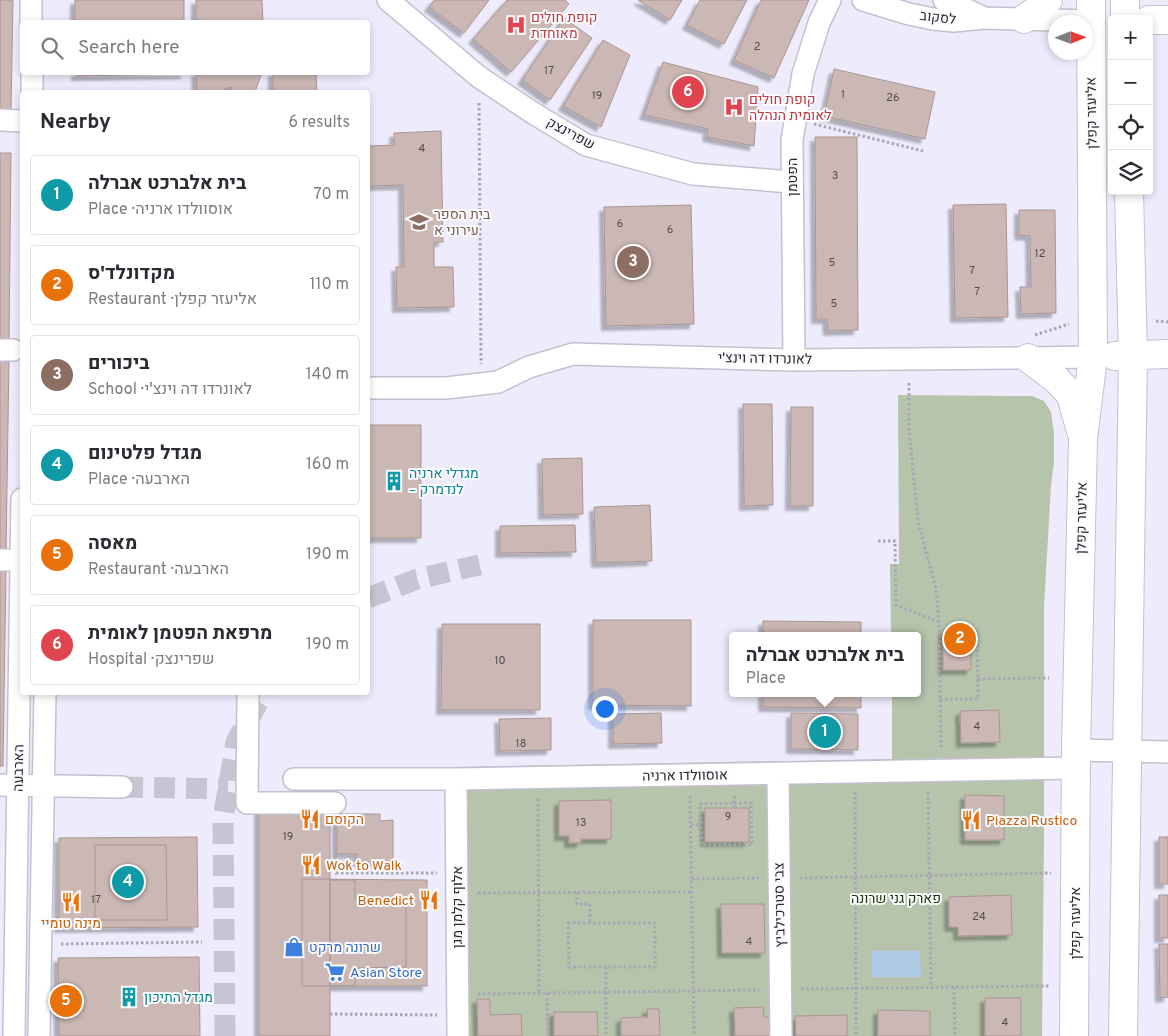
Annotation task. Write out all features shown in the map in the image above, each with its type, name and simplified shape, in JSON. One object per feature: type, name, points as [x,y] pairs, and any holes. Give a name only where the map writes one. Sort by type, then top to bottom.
[{"type":"main road","points":[[1024,19],[1048,0]]},
{"type":"main road","points":[[1125,0],[1125,15]]},
{"type":"main road","name":"אליעזר קפלן","points":[[1074,1036],[1076,759],[1083,439],[1093,357],[1098,14]]},
{"type":"main road","points":[[1153,20],[1168,20]]},
{"type":"main road","points":[[1123,1036],[1133,356],[1129,195]]},
{"type":"main road","name":"לאונרדו דה וינצ'י","points":[[1093,357],[1168,354]]},
{"type":"main road","points":[[1028,358],[1056,379],[1071,395],[1083,439]]},
{"type":"street","points":[[31,0],[31,20]]},
{"type":"street","name":"שפרינצק","points":[[388,0],[479,78],[586,144],[693,174],[792,182]]},
{"type":"street","name":"הפטמן","points":[[794,360],[792,140],[803,74],[819,23],[830,0]]},
{"type":"street","name":"לסקוב","points":[[864,0],[909,14],[954,21],[984,18],[1024,19],[1098,14]]},
{"type":"street","name":"לסקוב","points":[[944,0],[984,18]]},
{"type":"street","points":[[32,75],[32,90]]},
{"type":"street","points":[[0,120],[20,121]]},
{"type":"street","name":"לאונרדו דה וינצ'י","points":[[370,388],[446,388],[481,385],[498,382],[530,368],[573,354],[794,360],[1093,357]]},
{"type":"street","points":[[0,560],[20,560]]},
{"type":"street","name":"הארבעה","points":[[14,1036],[9,785],[20,595]]},
{"type":"street","name":"הארבעה","points":[[40,1036],[45,695]]},
{"type":"street","points":[[248,695],[247,803],[335,803]]},
{"type":"street","name":"אוסוולדו ארניה","points":[[294,779],[538,778],[934,771],[1076,759],[1127,750],[1168,752]]},
{"type":"street","name":"צבי סטרכילביץ","points":[[778,774],[781,1036]]},
{"type":"street","name":"אלוף קלמן מגן","points":[[456,779],[458,1036]]},
{"type":"street","points":[[9,785],[122,787]]},
{"type":"path","points":[[479,78],[481,385]]},
{"type":"path","points":[[795,119],[923,151]]},
{"type":"path","points":[[909,384],[909,429],[918,522],[936,589],[939,622],[940,699],[934,771],[929,876],[931,988]]},
{"type":"path","points":[[878,541],[895,541],[896,605],[939,622]]},
{"type":"path","points":[[940,699],[978,699],[978,628]]},
{"type":"path","points":[[978,679],[1050,678]]},
{"type":"path","points":[[854,772],[856,1036]]},
{"type":"path","points":[[690,775],[694,1036]]},
{"type":"path","points":[[538,778],[539,993]]},
{"type":"path","points":[[335,803],[336,874],[457,883],[539,892],[692,892]]},
{"type":"path","points":[[751,803],[752,844],[702,845],[701,825],[700,804],[751,803]]},
{"type":"path","points":[[691,825],[701,825]]},
{"type":"path","points":[[692,879],[1052,873]]},
{"type":"path","points":[[577,892],[577,904],[590,904],[590,923]]},
{"type":"path","points":[[568,923],[590,923],[655,923],[655,967],[569,967],[568,923]]},
{"type":"path","points":[[75,943],[202,942]]},
{"type":"path","points":[[606,967],[606,1036]]},
{"type":"path","points":[[458,994],[1050,986]]},
{"type":"path","points":[[954,987],[955,1036]]},
{"type":"path","points":[[548,993],[548,1036]]},
{"type":"path","points":[[330,1014],[458,1015]]},
{"type":"green space","name":"פארק גני שרונה","points":[[898,395],[1032,396],[1044,401],[1051,412],[1054,433],[1054,463],[1044,607],[1042,1036],[456,1036],[455,767],[892,759],[892,697],[921,697],[921,632],[891,632],[890,564],[899,564]]},
{"type":"water","points":[[872,951],[920,951],[921,977],[872,977]]},
{"type":"building","points":[[0,0],[13,0],[11,110],[0,110]]},
{"type":"building","points":[[75,0],[184,0],[184,20],[75,20]]},
{"type":"building","points":[[196,0],[262,0],[263,20],[196,20]]},
{"type":"building","points":[[434,0],[489,0],[464,33],[429,7]]},
{"type":"building","points":[[507,0],[565,0],[569,4],[511,72],[473,39]]},
{"type":"building","points":[[638,0],[682,0],[670,20]]},
{"type":"building","points":[[700,0],[747,0],[724,44],[687,25]]},
{"type":"building","points":[[761,0],[809,0],[774,78],[734,60]]},
{"type":"building","points":[[564,18],[592,38],[550,100],[522,80]]},
{"type":"building","points":[[603,40],[630,55],[601,127],[563,106]]},
{"type":"building","points":[[663,62],[758,87],[754,146],[707,137],[708,129],[644,115]]},
{"type":"building","points":[[834,69],[935,92],[925,139],[824,116]]},
{"type":"building","points":[[76,75],[130,75],[76,76]]},
{"type":"building","points":[[196,75],[261,75],[256,90],[230,90],[231,87],[225,90],[197,90]]},
{"type":"building","points":[[273,75],[316,75],[317,90],[273,90]]},
{"type":"building","points":[[441,131],[443,242],[434,242],[434,267],[453,267],[454,307],[397,308],[396,267],[404,267],[403,185],[370,186],[370,146],[394,145],[394,133]]},
{"type":"building","points":[[815,137],[857,137],[858,330],[828,331],[827,319],[816,319]]},
{"type":"building","points":[[0,153],[11,153],[9,343],[0,342]]},
{"type":"building","points":[[1006,204],[1008,317],[955,318],[953,205]]},
{"type":"building","points":[[691,205],[694,324],[606,326],[604,207]]},
{"type":"building","points":[[1019,210],[1055,210],[1056,313],[1021,314],[1020,287],[1031,287],[1030,236],[1019,235]]},
{"type":"building","points":[[0,359],[9,359],[6,551],[0,551]]},
{"type":"building","points":[[743,404],[772,404],[773,505],[744,506]]},
{"type":"building","points":[[791,407],[813,407],[813,506],[790,506]]},
{"type":"building","name":"מגדלי ארניה – לנדמרק","points":[[370,425],[421,425],[421,538],[370,538]]},
{"type":"building","points":[[582,458],[583,514],[543,515],[542,459]]},
{"type":"building","points":[[650,505],[652,561],[596,563],[594,507]]},
{"type":"building","points":[[575,525],[576,552],[500,553],[500,526]]},
{"type":"building","points":[[0,568],[6,568],[3,766],[0,766]]},
{"type":"building","points":[[593,620],[691,620],[691,706],[593,705]]},
{"type":"building","points":[[763,621],[861,622],[861,632],[763,632]]},
{"type":"building","points":[[442,624],[540,624],[540,710],[441,710]]},
{"type":"building","points":[[943,630],[971,630],[971,670],[943,670]]},
{"type":"building","points":[[763,697],[861,697],[861,708],[763,707]]},
{"type":"building","points":[[999,710],[1000,742],[961,743],[960,711]]},
{"type":"building","points":[[661,713],[662,743],[613,744],[613,714]]},
{"type":"building","points":[[791,713],[858,714],[858,750],[791,749]]},
{"type":"building","points":[[551,718],[551,750],[500,751],[499,719]]},
{"type":"building","points":[[965,795],[1004,796],[1004,840],[965,840]]},
{"type":"building","points":[[611,800],[611,839],[581,839],[581,843],[569,843],[569,836],[559,836],[559,801]]},
{"type":"building","name":"שרונה מרקט","points":[[259,808],[330,809],[330,1036],[259,1036]]},
{"type":"building","points":[[705,808],[749,808],[749,842],[705,842]]},
{"type":"building","points":[[337,814],[380,814],[380,821],[393,820],[393,862],[357,862],[357,854],[337,854]]},
{"type":"building","points":[[197,837],[198,927],[59,928],[59,838]]},
{"type":"building","points":[[1159,837],[1168,837],[1168,884],[1159,884]]},
{"type":"building","points":[[95,845],[166,845],[167,920],[95,920]]},
{"type":"building","points":[[302,879],[427,880],[427,986],[302,986]]},
{"type":"building","points":[[330,880],[355,880],[355,898],[406,898],[406,967],[355,968],[355,986],[330,986]]},
{"type":"building","points":[[1011,895],[1012,935],[958,936],[958,927],[949,927],[949,897]]},
{"type":"building","points":[[1159,895],[1168,895],[1168,938],[1159,938]]},
{"type":"building","points":[[721,904],[764,904],[765,953],[722,953]]},
{"type":"building","points":[[1159,944],[1168,944],[1168,997],[1160,998]]},
{"type":"building","name":"מגדל התיכון","points":[[199,957],[200,1036],[59,1036],[58,958]]},
{"type":"building","points":[[985,998],[1021,998],[1021,1036],[985,1036]]},
{"type":"building","points":[[477,999],[490,999],[490,1015],[521,1014],[522,1036],[478,1036]]},
{"type":"building","points":[[763,1007],[764,1017],[773,1017],[774,1036],[735,1036],[734,1008]]},
{"type":"building","points":[[647,1009],[659,1009],[660,1036],[621,1036],[621,1018],[648,1017]]},
{"type":"building","points":[[878,1010],[930,1011],[930,1036],[878,1036]]},
{"type":"building","points":[[554,1012],[597,1012],[598,1036],[554,1036]]},
{"type":"building","points":[[847,1015],[847,1036],[796,1036],[795,1016]]},
{"type":"tunnel","points":[[370,597],[417,579],[483,564]]},
{"type":"tunnel","points":[[225,1036],[223,819],[236,742],[262,695]]},
{"type":"tunnel","points":[[122,787],[228,789]]},
{"type":"place","name":"קופת חולים מאוחדת","points":[[516,25]]},
{"type":"place","name":"מרפאת הפטמן לאומית","points":[[688,92]]},
{"type":"place","name":"קופת חולים לאומית הנהלה","points":[[734,107]]},
{"type":"place","name":"בית הספר עירוני א","points":[[419,222]]},
{"type":"place","name":"ביכורים","points":[[633,262]]},
{"type":"place","name":"מגדלי ארניה – לנדמרק","points":[[394,481]]},
{"type":"place","name":"מקדונלד'ס","points":[[960,639]]},
{"type":"place","name":"בית אלברכט אברלה","points":[[825,732]]},
{"type":"place","name":"הקוסם","points":[[310,819]]},
{"type":"place","name":"Piazza Rustico","points":[[971,820]]},
{"type":"place","name":"Wok to Walk","points":[[311,865]]},
{"type":"place","name":"מגדל פלטינום","points":[[128,882]]},
{"type":"place","name":"Benedict","points":[[429,900]]},
{"type":"place","name":"מינה טומיי","points":[[71,902]]},
{"type":"place","name":"שרונה מרקט","points":[[294,947]]},
{"type":"place","name":"Asian Store","points":[[335,972]]},
{"type":"place","name":"מגדל התיכון","points":[[129,997]]},
{"type":"place","name":"מאסה","points":[[66,1001]]}]
